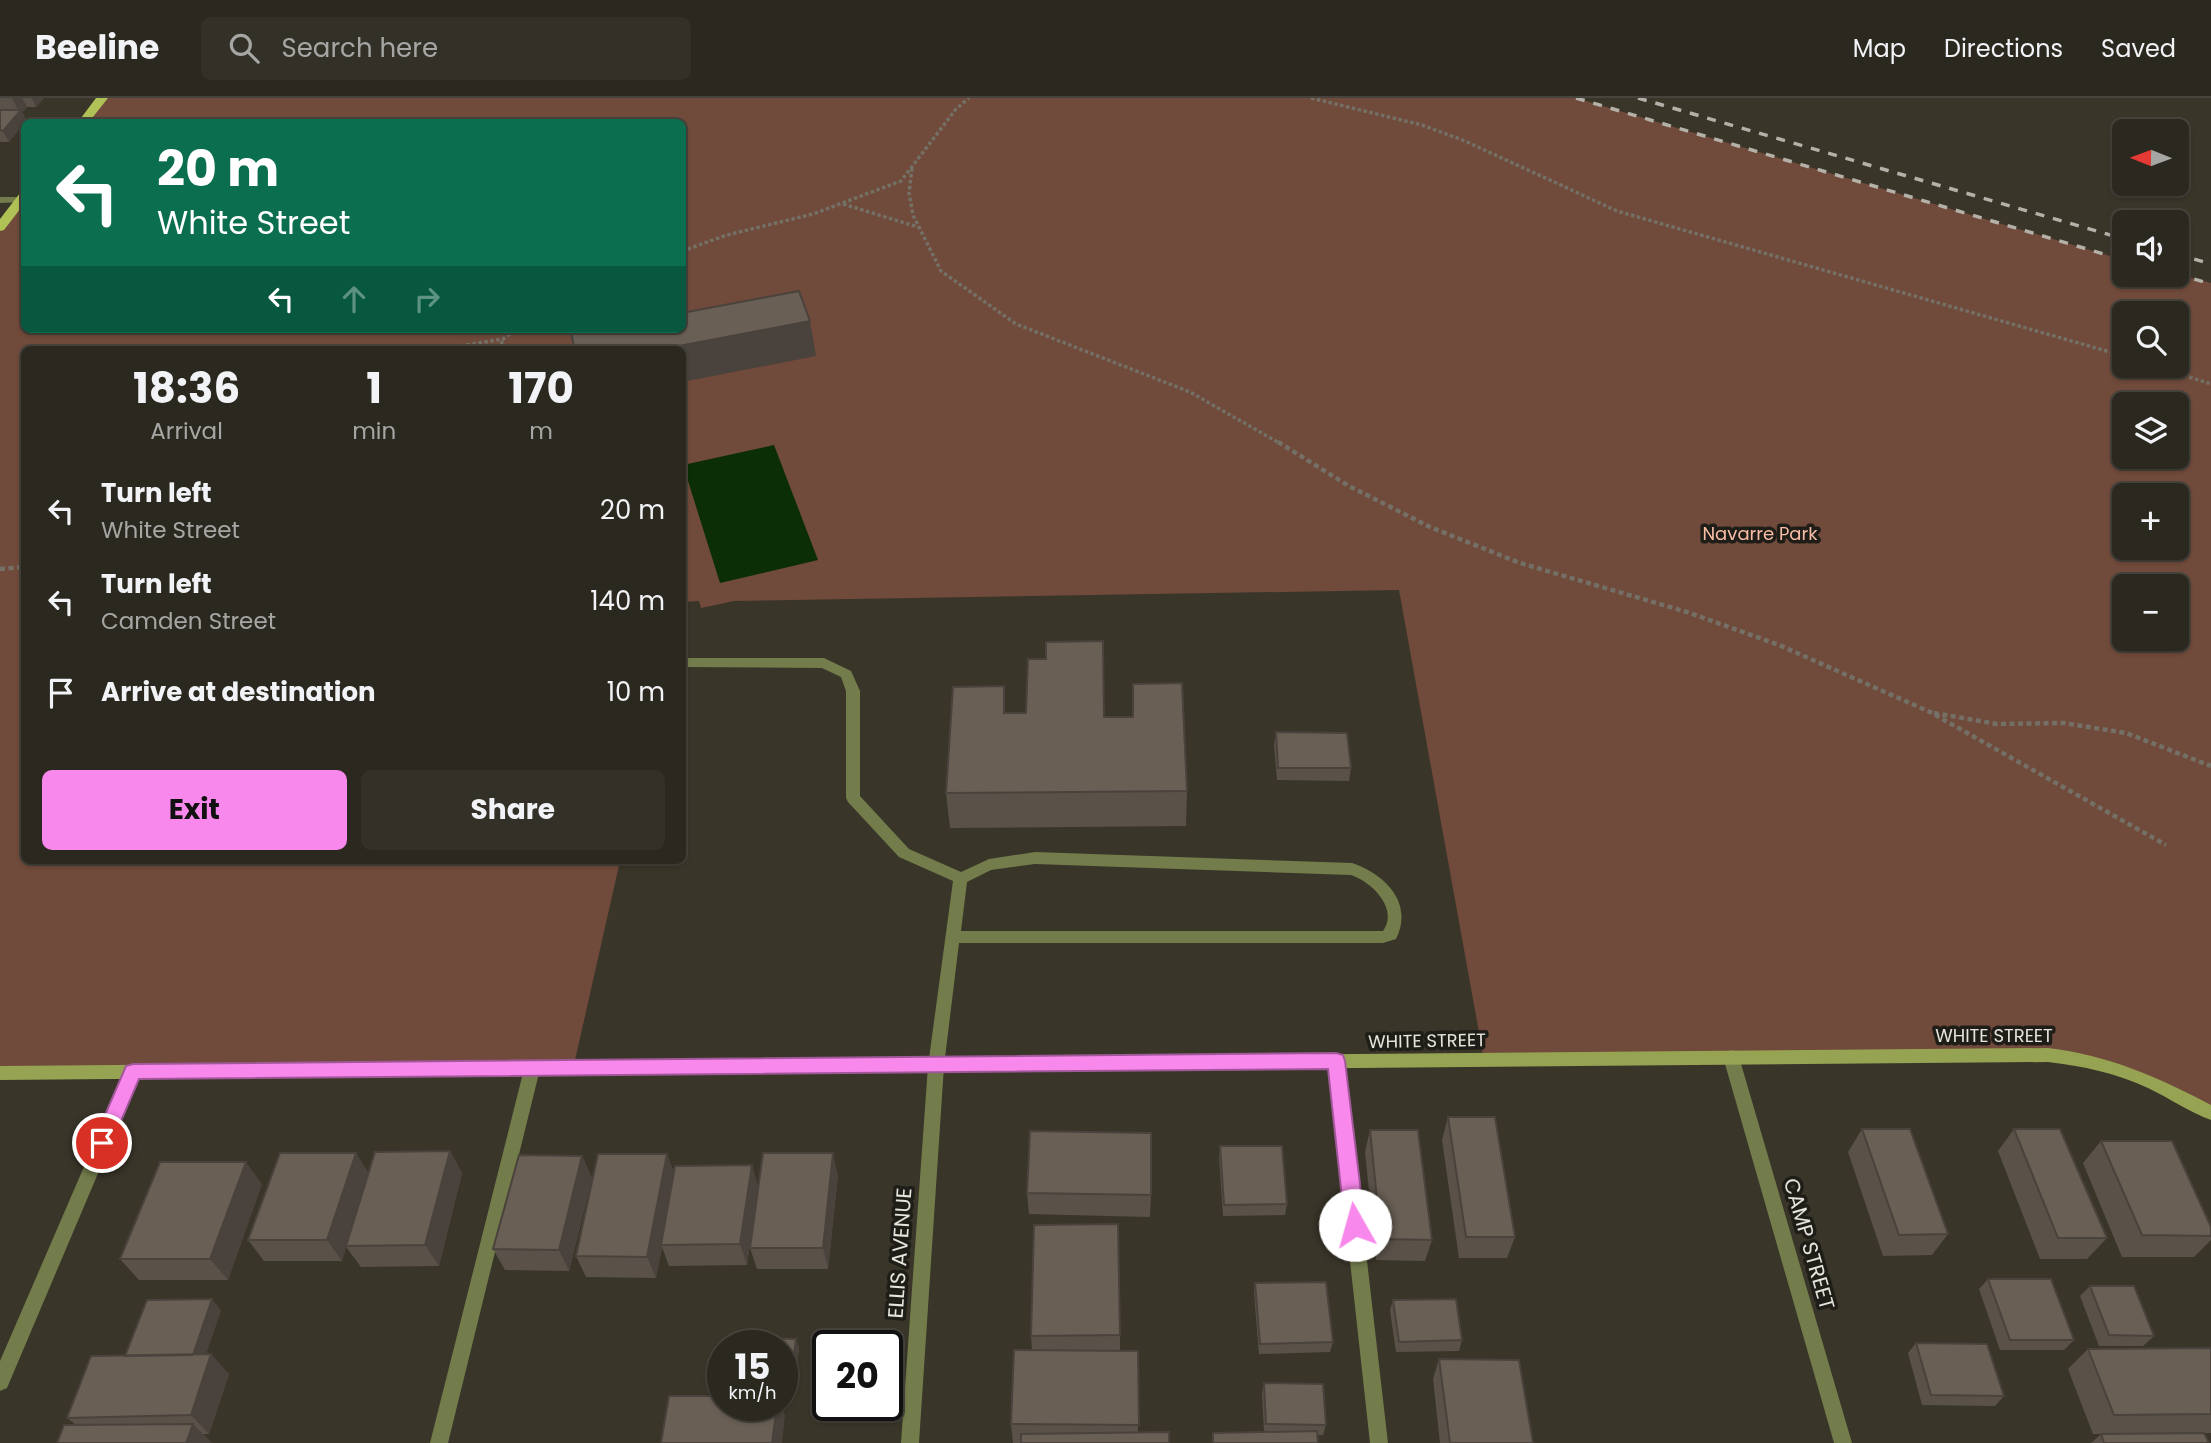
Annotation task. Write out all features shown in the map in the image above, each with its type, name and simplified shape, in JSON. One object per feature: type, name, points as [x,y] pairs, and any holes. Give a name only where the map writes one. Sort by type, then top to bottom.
[{"type":"main road","points":[[85,119],[102,98]]},
{"type":"main road","points":[[0,227],[21,201]]},
{"type":"street","points":[[0,200],[21,198]]},
{"type":"street","points":[[686,662],[824,663],[846,674],[853,691],[853,798],[904,853],[961,878],[989,865],[1035,858],[1352,869],[1366,872],[1381,882],[1389,897],[1395,928],[1391,935],[1382,937],[952,937]]},
{"type":"street","name":"ELLIS AVENUE","points":[[910,1443],[936,1066],[961,878]]},
{"type":"street","name":"WHITE STREET","points":[[0,1073],[2048,1055],[2082,1057],[2137,1073],[2211,1113]]},
{"type":"street","name":"CAMP STREET","points":[[1731,1057],[1843,1443]]},
{"type":"street","points":[[1336,1061],[1379,1443]]},
{"type":"street","points":[[439,1443],[532,1069]]},
{"type":"street","points":[[0,1382],[133,1072]]},
{"type":"path","points":[[686,250],[842,204],[901,181],[956,108],[969,98]]},
{"type":"path","points":[[1311,98],[1422,125],[1617,211],[2112,353]]},
{"type":"path","points":[[912,168],[909,193],[918,227],[941,271],[1016,324],[1189,392],[1238,417],[1349,486],[1430,527],[1520,563],[1687,612],[1779,645],[1930,712],[2105,814],[2166,845]]},
{"type":"path","points":[[842,204],[918,227]]},
{"type":"path","points":[[461,346],[503,339],[511,333]]},
{"type":"path","points":[[500,346],[503,339]]},
{"type":"path","points":[[2189,377],[2211,384]]},
{"type":"path","points":[[0,569],[21,568]]},
{"type":"path","points":[[1930,712],[1997,724],[2064,723],[2126,733],[2211,766]]},
{"type":"green space","name":"Navarre Park","points":[[102,98],[1576,98],[2112,256],[2112,287],[2189,287],[2189,277],[2211,283],[2211,1113],[2137,1073],[2048,1055],[1484,1060],[1399,590],[734,601],[701,608],[699,601],[686,602],[686,346],[21,346],[21,864],[619,864],[573,1069],[0,1074],[0,228],[21,201],[21,333],[686,333],[686,119],[85,119]]},
{"type":"shaded area","points":[[774,445],[818,560],[720,583],[686,475],[686,464]]},
{"type":"building","points":[[0,110],[21,110],[3,131],[0,130]]},
{"type":"building","points":[[799,291],[810,321],[679,346],[574,346],[571,333],[686,333],[686,312]]},
{"type":"building","points":[[1103,641],[1104,717],[1133,717],[1133,684],[1182,683],[1187,791],[946,793],[953,687],[1004,686],[1004,713],[1026,713],[1028,659],[1046,659],[1046,642]]},
{"type":"building","points":[[1276,732],[1347,733],[1351,768],[1278,768]]},
{"type":"building","points":[[1448,1117],[1495,1117],[1515,1237],[1466,1237]]},
{"type":"building","points":[[1862,1129],[1910,1129],[1948,1234],[1899,1235]]},
{"type":"building","points":[[2014,1129],[2060,1129],[2107,1238],[2058,1238]]},
{"type":"building","points":[[1370,1130],[1418,1130],[1432,1240],[1381,1239]]},
{"type":"building","points":[[1030,1131],[1151,1133],[1151,1195],[1027,1193]]},
{"type":"building","points":[[2101,1141],[2172,1141],[2211,1227],[2211,1236],[2142,1235]]},
{"type":"building","points":[[1220,1146],[1282,1146],[1287,1204],[1224,1205]]},
{"type":"building","points":[[450,1151],[425,1245],[346,1246],[375,1152]]},
{"type":"building","points":[[280,1153],[356,1153],[327,1240],[248,1240]]},
{"type":"building","points":[[763,1153],[833,1153],[823,1248],[750,1248]]},
{"type":"building","points":[[598,1154],[667,1154],[647,1257],[576,1256]]},
{"type":"building","points":[[519,1155],[582,1156],[559,1250],[493,1249]]},
{"type":"building","points":[[160,1162],[246,1162],[210,1259],[120,1259]]},
{"type":"building","points":[[752,1165],[740,1244],[661,1245],[675,1166]]},
{"type":"building","points":[[1118,1224],[1120,1335],[1031,1336],[1034,1225]]},
{"type":"building","points":[[1988,1279],[2051,1279],[2074,1340],[2010,1340]]},
{"type":"building","points":[[1326,1282],[1333,1342],[1260,1344],[1255,1283]]},
{"type":"building","points":[[2090,1286],[2134,1286],[2154,1336],[2109,1335]]},
{"type":"building","points":[[212,1299],[193,1355],[125,1356],[147,1300]]},
{"type":"building","points":[[1456,1299],[1462,1340],[1399,1342],[1393,1300]]},
{"type":"building","points":[[1916,1343],[1987,1344],[2004,1396],[1931,1395]]},
{"type":"building","points":[[2211,1348],[2211,1414],[2114,1415],[2088,1349]]},
{"type":"building","points":[[1014,1350],[1138,1351],[1139,1425],[1011,1424]]},
{"type":"building","points":[[211,1354],[191,1415],[67,1418],[91,1356]]},
{"type":"building","points":[[1439,1359],[1519,1360],[1533,1443],[1450,1443]]},
{"type":"building","points":[[1264,1383],[1323,1384],[1326,1425],[1266,1424]]},
{"type":"building","points":[[669,1396],[707,1396],[707,1421],[775,1421],[772,1443],[661,1443]]},
{"type":"building","points":[[193,1424],[186,1443],[57,1443],[64,1425]]},
{"type":"building","points":[[1317,1431],[1318,1443],[1213,1443],[1213,1433]]},
{"type":"building","points":[[1169,1432],[1169,1443],[1021,1443],[1021,1434]]},
{"type":"building","points":[[2204,1433],[2209,1443],[2104,1443],[2101,1434]]},
{"type":"railway","points":[[1576,98],[2112,256]]},
{"type":"railway","points":[[1638,98],[2112,236]]},
{"type":"railway","points":[[2189,258],[2211,264]]},
{"type":"railway","points":[[2189,278],[2211,284]]},
{"type":"route","points":[[102,1143],[133,1072],[1336,1061],[1355,1225]]}]
